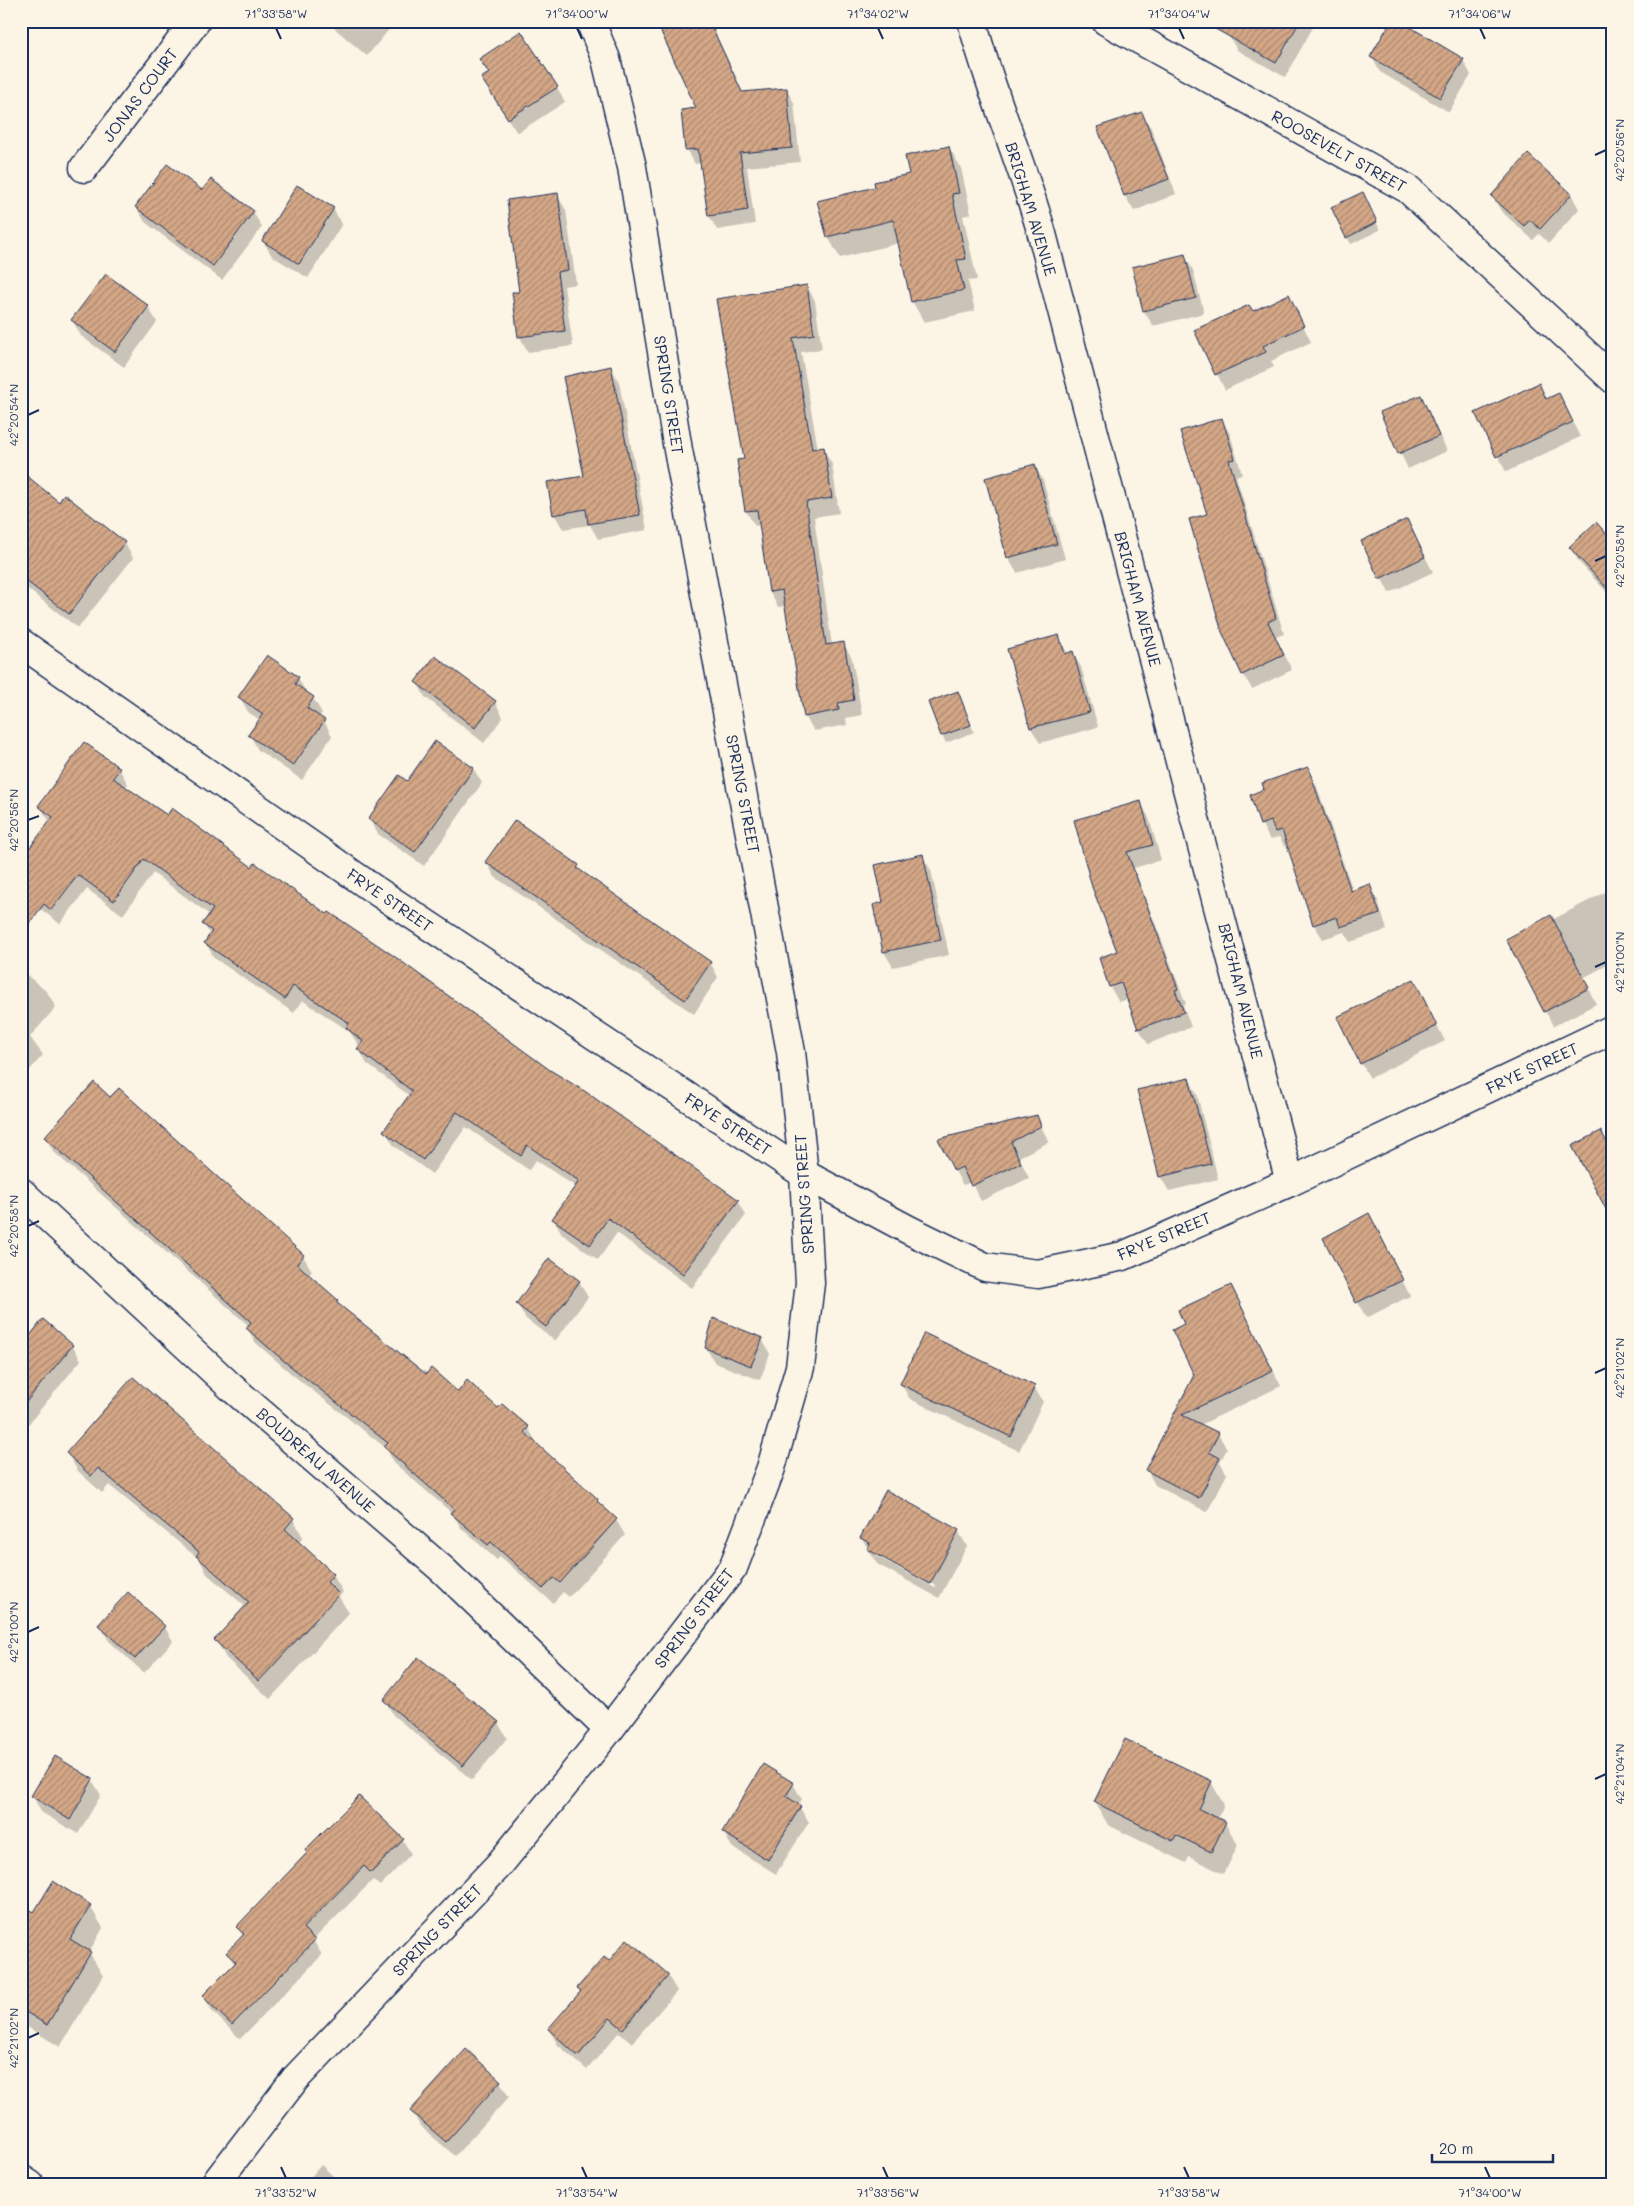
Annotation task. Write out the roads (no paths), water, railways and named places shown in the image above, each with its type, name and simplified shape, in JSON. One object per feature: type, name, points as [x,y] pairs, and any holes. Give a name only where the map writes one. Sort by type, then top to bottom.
[{"type":"street","name":"JONAS COURT","points":[[84,168],[196,21]]},
{"type":"street","name":"SPRING STREET","points":[[214,2185],[295,2079],[499,1865],[609,1730],[734,1568],[771,1468],[800,1367],[810,1283],[804,1174],[791,1052],[680,460],[632,167],[606,59],[590,21]]},
{"type":"street","name":"BRIGHAM AVENUE","points":[[972,21],[981,56],[1040,229],[1197,819],[1290,1182]]},
{"type":"street","name":"ROOSEVELT STREET","points":[[1106,21],[1408,189],[1613,379]]},
{"type":"street","name":"FRYE STREET","points":[[21,643],[372,888],[804,1174],[909,1230],[985,1267],[1038,1274],[1123,1256],[1290,1182],[1613,1030]]},
{"type":"street","name":"BOUDREAU AVENUE","points":[[21,1192],[231,1387],[443,1570],[609,1730]]},
{"type":"street","points":[[21,2179],[30,2185]]}]
